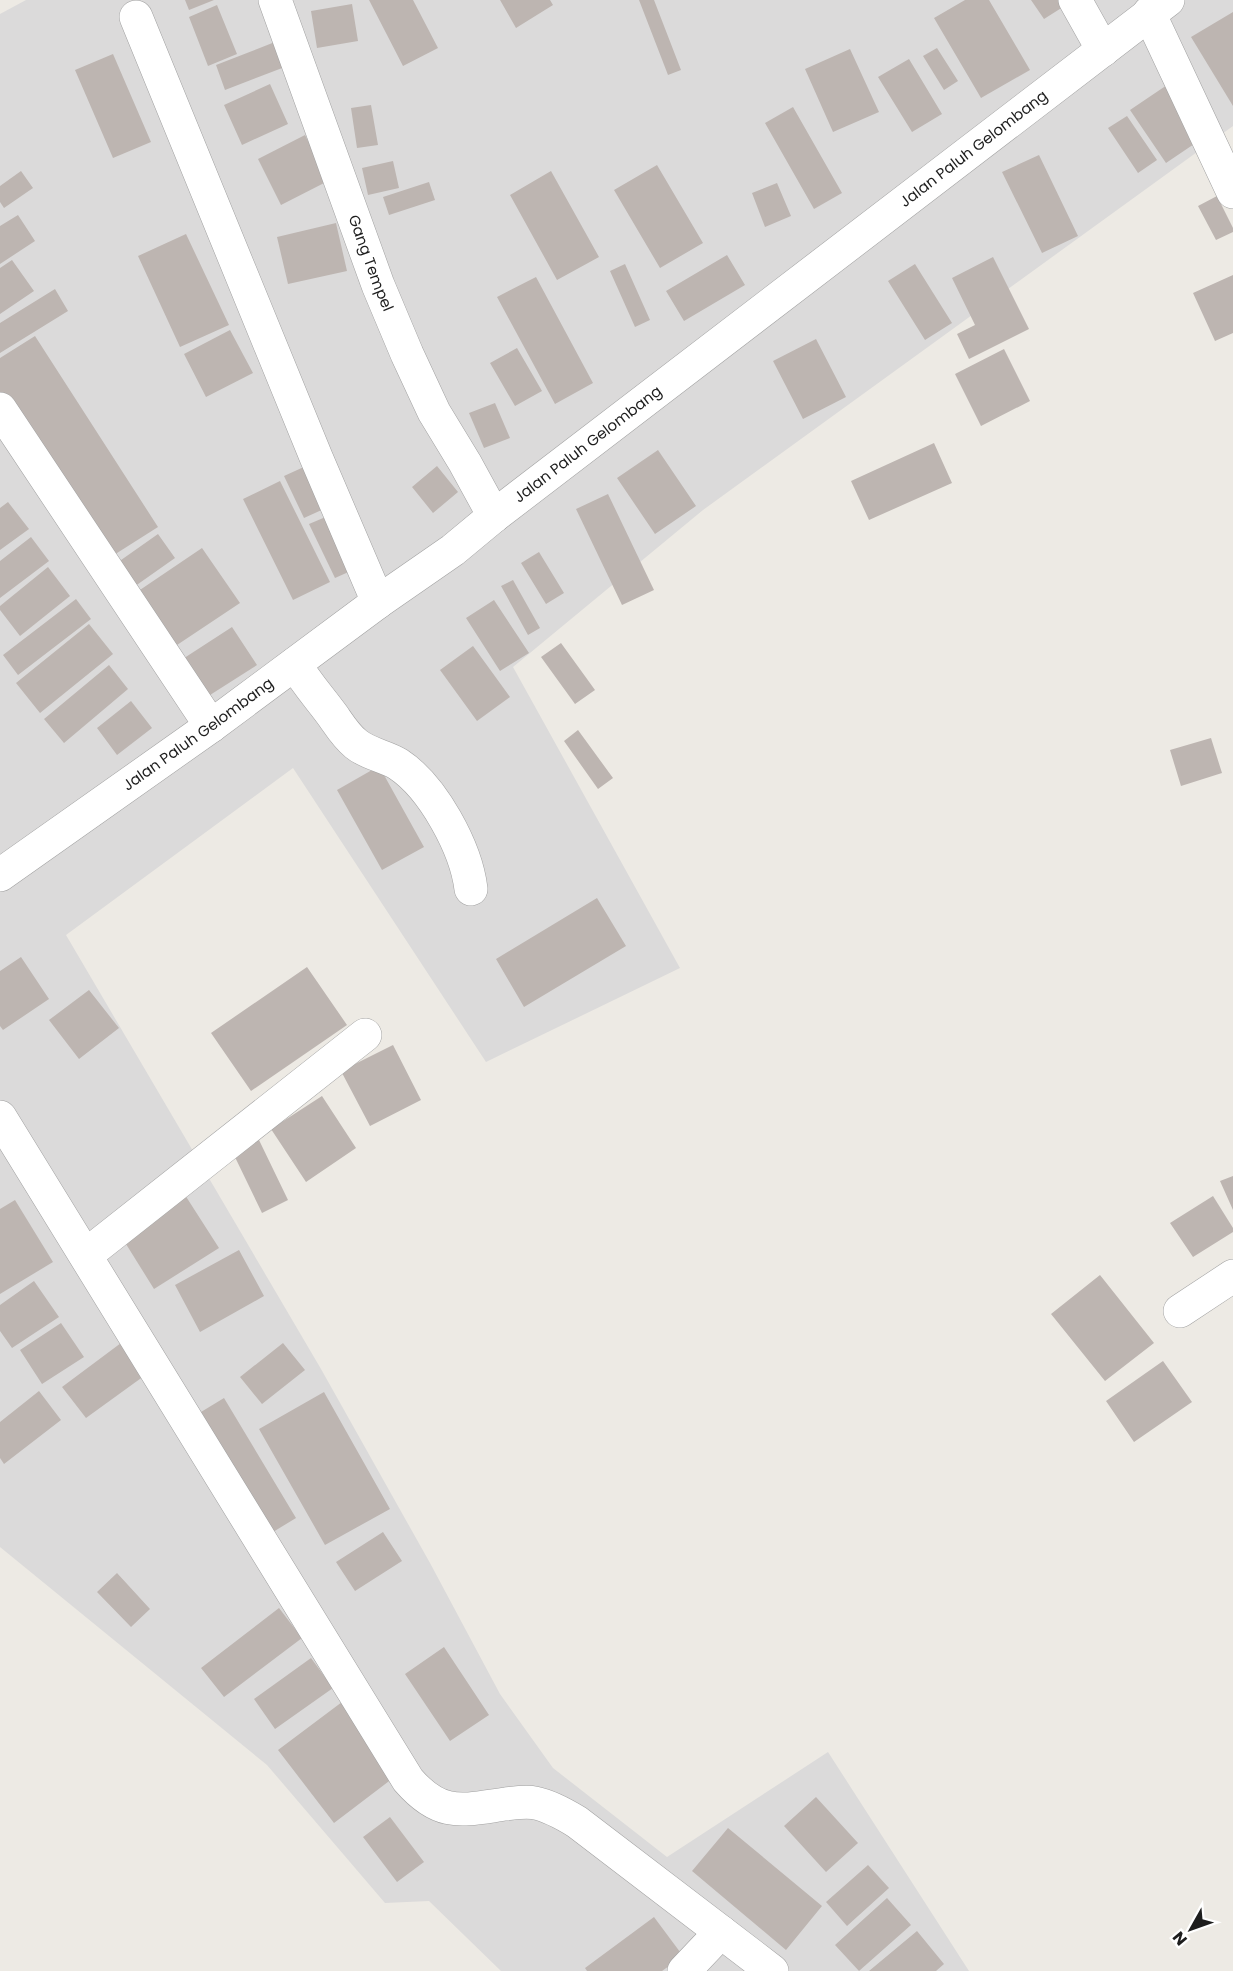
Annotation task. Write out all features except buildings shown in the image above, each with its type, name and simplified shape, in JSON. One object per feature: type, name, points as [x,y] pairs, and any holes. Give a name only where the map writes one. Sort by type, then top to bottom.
[{"type":"street","name":"Gang Tempel","points":[[274,0],[378,285],[407,354],[434,412],[494,516]]},
{"type":"street","points":[[1075,0],[1104,50]]},
{"type":"street","name":"Jalan Paluh Gelombang","points":[[0,876],[453,550],[494,516],[1158,7]]},
{"type":"street","points":[[1158,7],[1233,192]]},
{"type":"street","points":[[136,17],[315,458],[378,602]]},
{"type":"street","points":[[0,409],[211,726]]},
{"type":"street","points":[[294,664],[305,682],[357,745],[396,763],[411,774],[428,793],[446,821],[460,850],[471,889]]},
{"type":"street","points":[[86,1255],[364,1035]]},
{"type":"street","points":[[0,1117],[402,1770],[419,1792],[431,1803],[455,1809],[523,1802],[534,1803],[560,1812],[577,1822],[772,1971]]},
{"type":"street","points":[[1180,1311],[1233,1276]]},
{"type":"street","points":[[684,1971],[721,1932]]},
{"type":"shaded area","points":[[26,0],[1233,0],[1233,126],[703,510],[513,667],[680,968],[486,1062],[293,768],[66,935],[321,1369],[430,1563],[500,1694],[553,1768],[667,1857],[828,1752],[969,1971],[501,1971],[429,1901],[385,1903],[267,1765],[0,1547],[0,14]]}]
